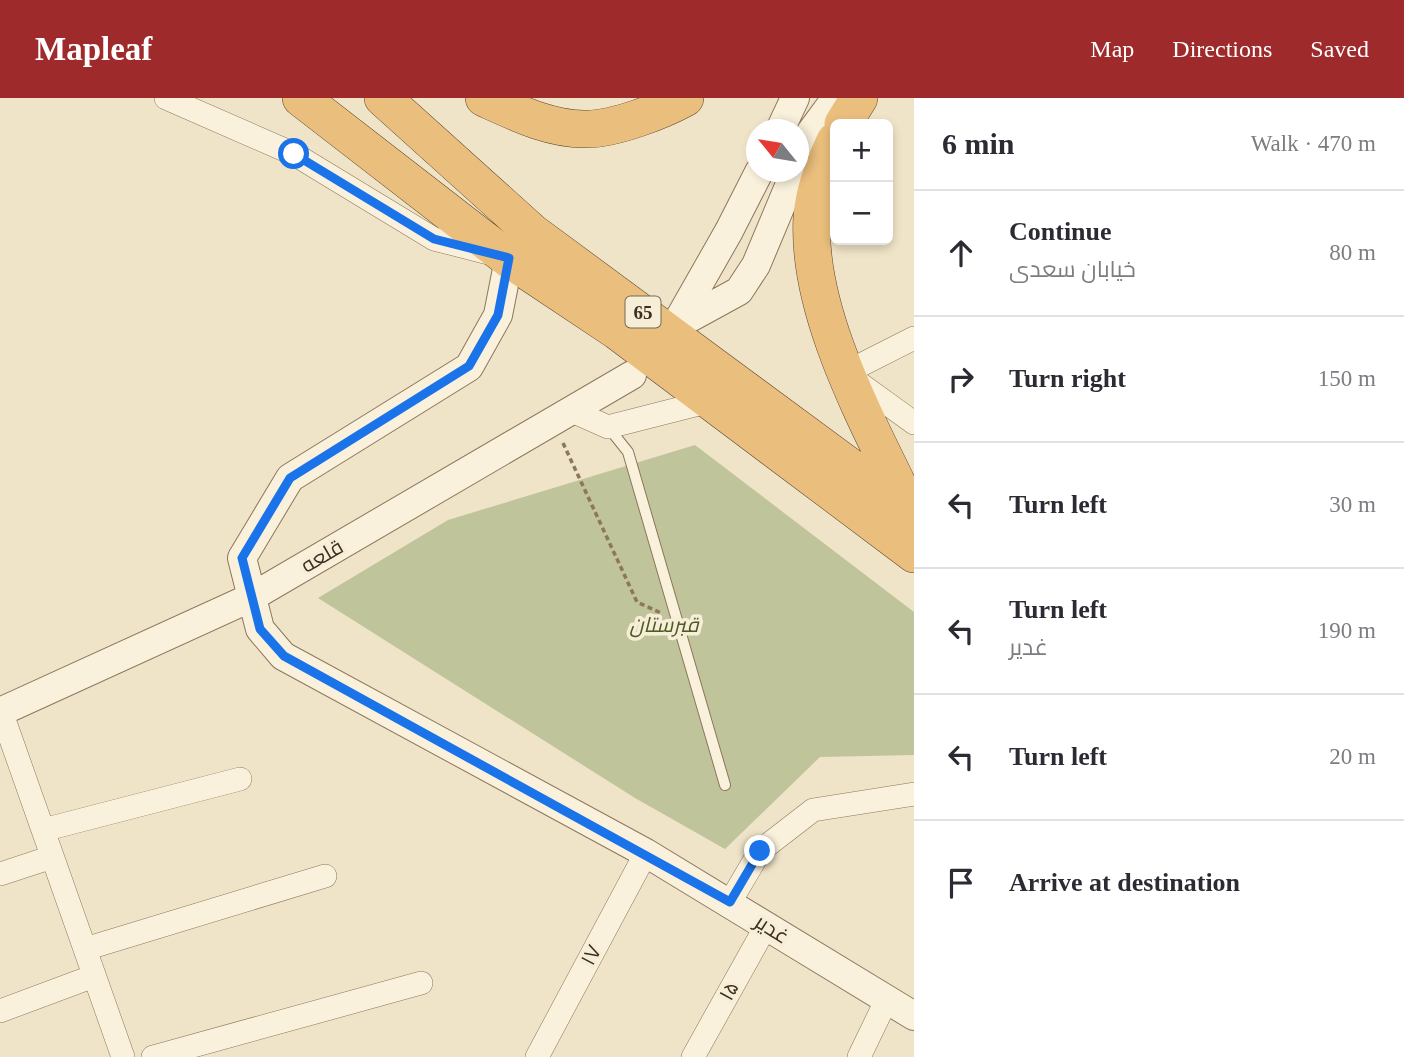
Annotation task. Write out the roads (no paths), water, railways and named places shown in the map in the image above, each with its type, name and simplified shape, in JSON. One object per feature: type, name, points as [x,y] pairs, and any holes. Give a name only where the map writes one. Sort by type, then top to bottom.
[{"type":"highway","name":"65","points":[[301,98],[509,258],[617,331],[914,554]]},
{"type":"highway","name":"65","points":[[383,98],[533,233],[913,513]]},
{"type":"highway","points":[[484,98],[536,121],[587,130],[657,113],[685,98]]},
{"type":"highway","points":[[846,119],[859,98]]},
{"type":"highway","points":[[830,155],[817,191],[812,217],[817,282],[845,373],[913,513]]},
{"type":"street","points":[[166,98],[294,154],[434,239],[509,258]]},
{"type":"street","points":[[785,119],[795,98]]},
{"type":"street","points":[[809,137],[836,98]]},
{"type":"street","points":[[754,182],[675,326],[739,290],[756,265],[790,182]]},
{"type":"street","name":"غدیر","points":[[509,258],[498,315],[469,366],[290,478],[242,558],[260,629],[284,656],[646,853],[730,902],[886,1002],[914,1016]]},
{"type":"street","points":[[914,338],[845,373],[914,423]]},
{"type":"street","name":"قلعه","points":[[0,711],[250,598],[632,375]]},
{"type":"street","points":[[563,416],[608,427],[710,401]]},
{"type":"street","points":[[0,711],[123,1057]]},
{"type":"street","points":[[43,831],[240,779]]},
{"type":"street","points":[[730,902],[760,851],[813,810],[914,794]]},
{"type":"street","name":"۱۷","points":[[537,1057],[646,853]]},
{"type":"street","points":[[0,874],[52,857]]},
{"type":"street","points":[[85,949],[326,876]]},
{"type":"street","name":"۱۵","points":[[693,1057],[766,926]]},
{"type":"street","points":[[0,1011],[94,976]]},
{"type":"street","points":[[153,1057],[421,983]]},
{"type":"street","points":[[859,1057],[886,1002]]},
{"type":"lane","points":[[608,427],[628,452],[725,785]]},
{"type":"park label","name":"قبرستان","points":[[664,625]]}]
